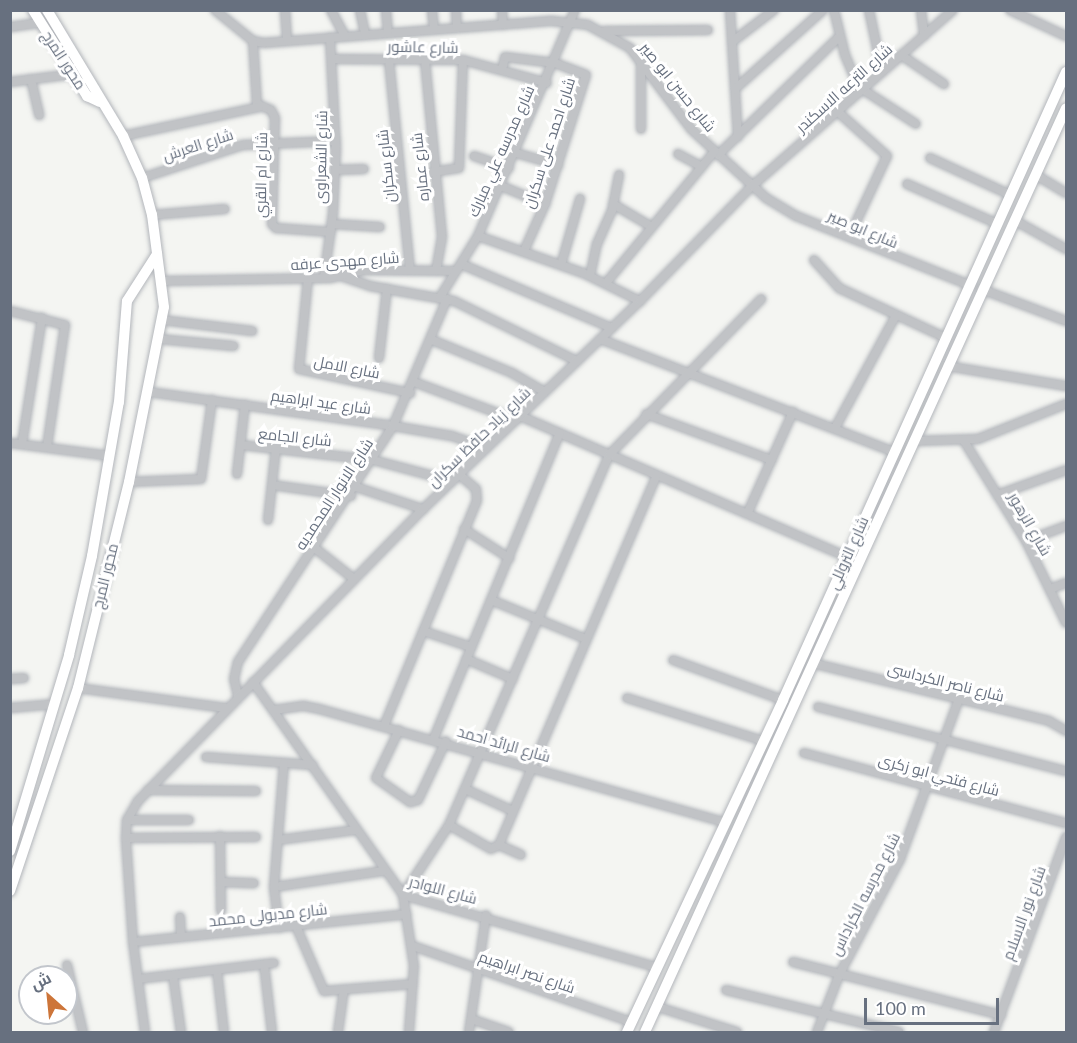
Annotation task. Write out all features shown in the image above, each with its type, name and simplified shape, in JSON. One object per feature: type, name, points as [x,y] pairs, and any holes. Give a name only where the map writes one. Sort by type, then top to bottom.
[{"type":"street","name":"محور المرج","points":[[33,10],[89,99],[100,102]]},
{"type":"street","name":"محور المرج","points":[[10,891],[78,688],[129,482],[162,320],[163,281],[152,214],[142,178],[123,136],[100,102],[47,10]]},
{"type":"street","points":[[123,136],[259,107],[253,41],[215,10]]},
{"type":"street","points":[[285,10],[287,41]]},
{"type":"street","points":[[331,10],[345,36]]},
{"type":"street","points":[[360,10],[365,34]]},
{"type":"street","points":[[386,10],[388,33]]},
{"type":"street","points":[[432,10],[434,29]]},
{"type":"street","points":[[456,10],[457,27]]},
{"type":"street","points":[[502,10],[502,25]]},
{"type":"street","points":[[552,10],[552,21]]},
{"type":"street","name":"شارع مدرسه علي مبارك","points":[[444,298],[458,267],[478,236],[501,186],[547,83],[575,10]]},
{"type":"street","points":[[730,10],[738,137]]},
{"type":"street","points":[[732,42],[774,10]]},
{"type":"street","points":[[735,89],[823,10]]},
{"type":"street","points":[[834,10],[839,37],[861,90],[916,124]]},
{"type":"street","points":[[869,10],[882,71]]},
{"type":"street","points":[[921,10],[924,36]]},
{"type":"street","name":"شارع الترعه الاسكندر","points":[[752,186],[953,10]]},
{"type":"street","points":[[1011,10],[1066,36]]},
{"type":"street","name":"شارع حسن ابو صير","points":[[253,41],[287,41],[457,27],[572,21],[603,31],[641,59],[680,116],[716,154],[752,186]]},
{"type":"street","points":[[10,27],[40,23]]},
{"type":"street","points":[[603,31],[708,30]]},
{"type":"street","name":"شارع الشعراوى","points":[[324,278],[332,228],[336,141],[330,37]]},
{"type":"street","points":[[606,283],[702,167],[738,137],[839,37]]},
{"type":"street","points":[[902,55],[944,84]]},
{"type":"street","points":[[502,70],[505,57],[555,63]]},
{"type":"street","name":"شارع عاشور","points":[[333,59],[463,60],[547,83]]},
{"type":"street","points":[[641,59],[641,129]]},
{"type":"street","name":"شارع سكران","points":[[389,60],[410,270]]},
{"type":"street","name":"شارع عماره","points":[[425,60],[433,172],[442,237],[436,270]]},
{"type":"street","points":[[433,172],[459,168],[463,60]]},
{"type":"street","name":"شارع احمد على سكران","points":[[524,251],[545,204],[586,75],[555,63]]},
{"type":"street","name":"شارع التروللي","points":[[629,1027],[783,700],[848,557],[892,451],[1066,72]]},
{"type":"street","points":[[10,82],[73,74]]},
{"type":"street","points":[[31,79],[39,115]]},
{"type":"street","name":"شارع ام القري","points":[[259,107],[275,115],[273,226],[332,228]]},
{"type":"street","name":"شارع التروللي","points":[[645,1032],[816,664],[981,289],[1064,119],[1066,108]]},
{"type":"street","points":[[838,112],[887,156],[849,237]]},
{"type":"street","name":"شارع العرش","points":[[142,178],[243,145],[336,141]]},
{"type":"street","points":[[516,153],[558,165]]},
{"type":"street","points":[[678,154],[702,167]]},
{"type":"street","points":[[474,156],[509,168]]},
{"type":"street","points":[[930,158],[1011,195]]},
{"type":"street","points":[[335,170],[364,169]]},
{"type":"street","points":[[590,276],[613,204],[619,175]]},
{"type":"street","points":[[1036,175],[1066,193]]},
{"type":"street","points":[[907,184],[998,224]]},
{"type":"street","points":[[501,186],[545,204]]},
{"type":"street","name":"شارع ابو صير","points":[[752,186],[796,216],[969,285]]},
{"type":"street","name":"شارع زياد حافظ سكران","points":[[127,820],[148,790],[226,708],[423,509],[640,301],[752,186]]},
{"type":"street","points":[[561,265],[580,199]]},
{"type":"street","points":[[613,204],[652,227]]},
{"type":"street","points":[[152,214],[225,209]]},
{"type":"street","points":[[1014,220],[1066,249]]},
{"type":"street","points":[[332,228],[380,227]]},
{"type":"street","points":[[478,236],[590,276],[640,301]]},
{"type":"street","name":"محور المرج","points":[[10,850],[55,704],[81,606],[110,456],[128,301],[157,254]]},
{"type":"street","points":[[814,260],[839,288],[944,338]]},
{"type":"street","name":"شارع مهدى عرفه","points":[[163,281],[324,278],[366,270],[436,270],[458,267],[612,328]]},
{"type":"street","points":[[341,276],[387,288],[444,298],[577,361]]},
{"type":"street","name":"شارع الامل","points":[[308,278],[299,369],[410,393]]},
{"type":"street","points":[[379,358],[387,288]]},
{"type":"street","points":[[981,289],[1066,321]]},
{"type":"street","name":"شارع الانوار المحمديه","points":[[238,696],[234,679],[238,662],[351,496],[393,426],[410,393],[432,340],[444,298]]},
{"type":"street","points":[[409,1032],[413,946],[403,895],[449,825],[609,455],[646,414],[761,299]]},
{"type":"street","points":[[10,311],[64,324],[47,447]]},
{"type":"street","points":[[836,428],[896,315]]},
{"type":"street","points":[[22,444],[42,318]]},
{"type":"street","points":[[162,320],[252,331]]},
{"type":"street","points":[[159,339],[234,346]]},
{"type":"street","points":[[600,339],[892,451]]},
{"type":"street","points":[[432,340],[512,373],[545,392]]},
{"type":"street","points":[[947,366],[1066,386]]},
{"type":"street","points":[[414,382],[560,433],[848,557]]},
{"type":"street","name":"شارع عيد ابراهيم","points":[[148,392],[393,426],[452,436],[487,448]]},
{"type":"street","points":[[129,482],[201,479],[212,400]]},
{"type":"street","points":[[237,474],[245,404]]},
{"type":"street","points":[[915,441],[964,441],[992,435],[1066,404]]},
{"type":"street","points":[[748,512],[793,412]]},
{"type":"street","points":[[646,414],[772,460]]},
{"type":"street","points":[[434,738],[560,433]]},
{"type":"street","name":"شارع الزهور","points":[[964,441],[1026,541],[1066,623]]},
{"type":"street","points":[[10,443],[110,456]]},
{"type":"street","name":"شارع الجامع","points":[[241,445],[373,460],[452,481]]},
{"type":"street","points":[[268,520],[276,448]]},
{"type":"street","points":[[997,495],[1066,470]]},
{"type":"street","points":[[384,726],[477,496],[476,489],[459,474]]},
{"type":"street","points":[[449,825],[491,849],[499,845],[657,474]]},
{"type":"street","points":[[272,485],[351,496]]},
{"type":"street","points":[[356,487],[423,509]]},
{"type":"street","points":[[1026,541],[1066,526]]},
{"type":"street","points":[[464,529],[509,558]]},
{"type":"street","points":[[315,549],[354,579]]},
{"type":"street","points":[[1050,589],[1066,583]]},
{"type":"street","points":[[491,600],[586,639]]},
{"type":"street","points":[[423,631],[471,647]]},
{"type":"street","points":[[466,659],[513,679]]},
{"type":"street","points":[[673,660],[783,700]]},
{"type":"street","name":"شارع ناصر الكرداسى","points":[[816,664],[1049,722],[1066,731]]},
{"type":"street","points":[[10,679],[24,678]]},
{"type":"street","name":"شارع اللوادر","points":[[253,682],[313,765],[383,871],[403,895],[486,915],[656,967]]},
{"type":"street","points":[[78,688],[226,708]]},
{"type":"street","points":[[627,699],[763,741]]},
{"type":"street","name":"شارع مدرسه الكراداس","points":[[817,1032],[840,973],[900,859],[959,699]]},
{"type":"street","points":[[10,708],[55,704]]},
{"type":"street","name":"شارع الرائد احمد","points":[[274,710],[304,706],[434,738],[724,822]]},
{"type":"street","points":[[818,707],[945,737],[1066,771]]},
{"type":"street","points":[[399,730],[376,778],[410,802],[417,800],[446,741]]},
{"type":"street","name":"شارع فتحي ابو زكرى","points":[[804,753],[1066,823]]},
{"type":"street","points":[[206,757],[313,765]]},
{"type":"street","points":[[279,928],[273,887],[284,763]]},
{"type":"street","points":[[465,789],[513,811]]},
{"type":"street","points":[[148,790],[256,791]]},
{"type":"street","points":[[145,1032],[133,942],[126,838],[127,820],[189,820]]},
{"type":"street","points":[[278,840],[355,830]]},
{"type":"street","points":[[220,836],[221,911]]},
{"type":"street","points":[[126,838],[256,837]]},
{"type":"street","name":"شارع نور الاسلام","points":[[994,1032],[1066,837]]},
{"type":"street","points":[[499,845],[521,855]]},
{"type":"street","points":[[273,887],[383,871]]},
{"type":"street","points":[[221,882],[254,883]]},
{"type":"street","name":"شارع مدبولى محمد","points":[[133,942],[406,914]]},
{"type":"street","points":[[469,1032],[486,915]]},
{"type":"street","points":[[180,917],[181,937]]},
{"type":"street","points":[[680,917],[697,924]]},
{"type":"street","points":[[296,926],[322,989],[413,984]]},
{"type":"street","name":"شارع نصر ابراهيم","points":[[413,946],[629,1027]]},
{"type":"street","points":[[138,979],[274,963]]},
{"type":"street","points":[[793,963],[1001,1015]]},
{"type":"street","points":[[264,964],[272,1032]]},
{"type":"street","points":[[217,970],[224,1032]]},
{"type":"street","points":[[172,975],[181,1032]]},
{"type":"street","points":[[339,1032],[344,989]]},
{"type":"street","points":[[726,990],[898,1032]]},
{"type":"street","points":[[658,1007],[737,1032]]},
{"type":"street","points":[[78,1011],[83,1032]]},
{"type":"street","points":[[471,1019],[509,1032]]}]
